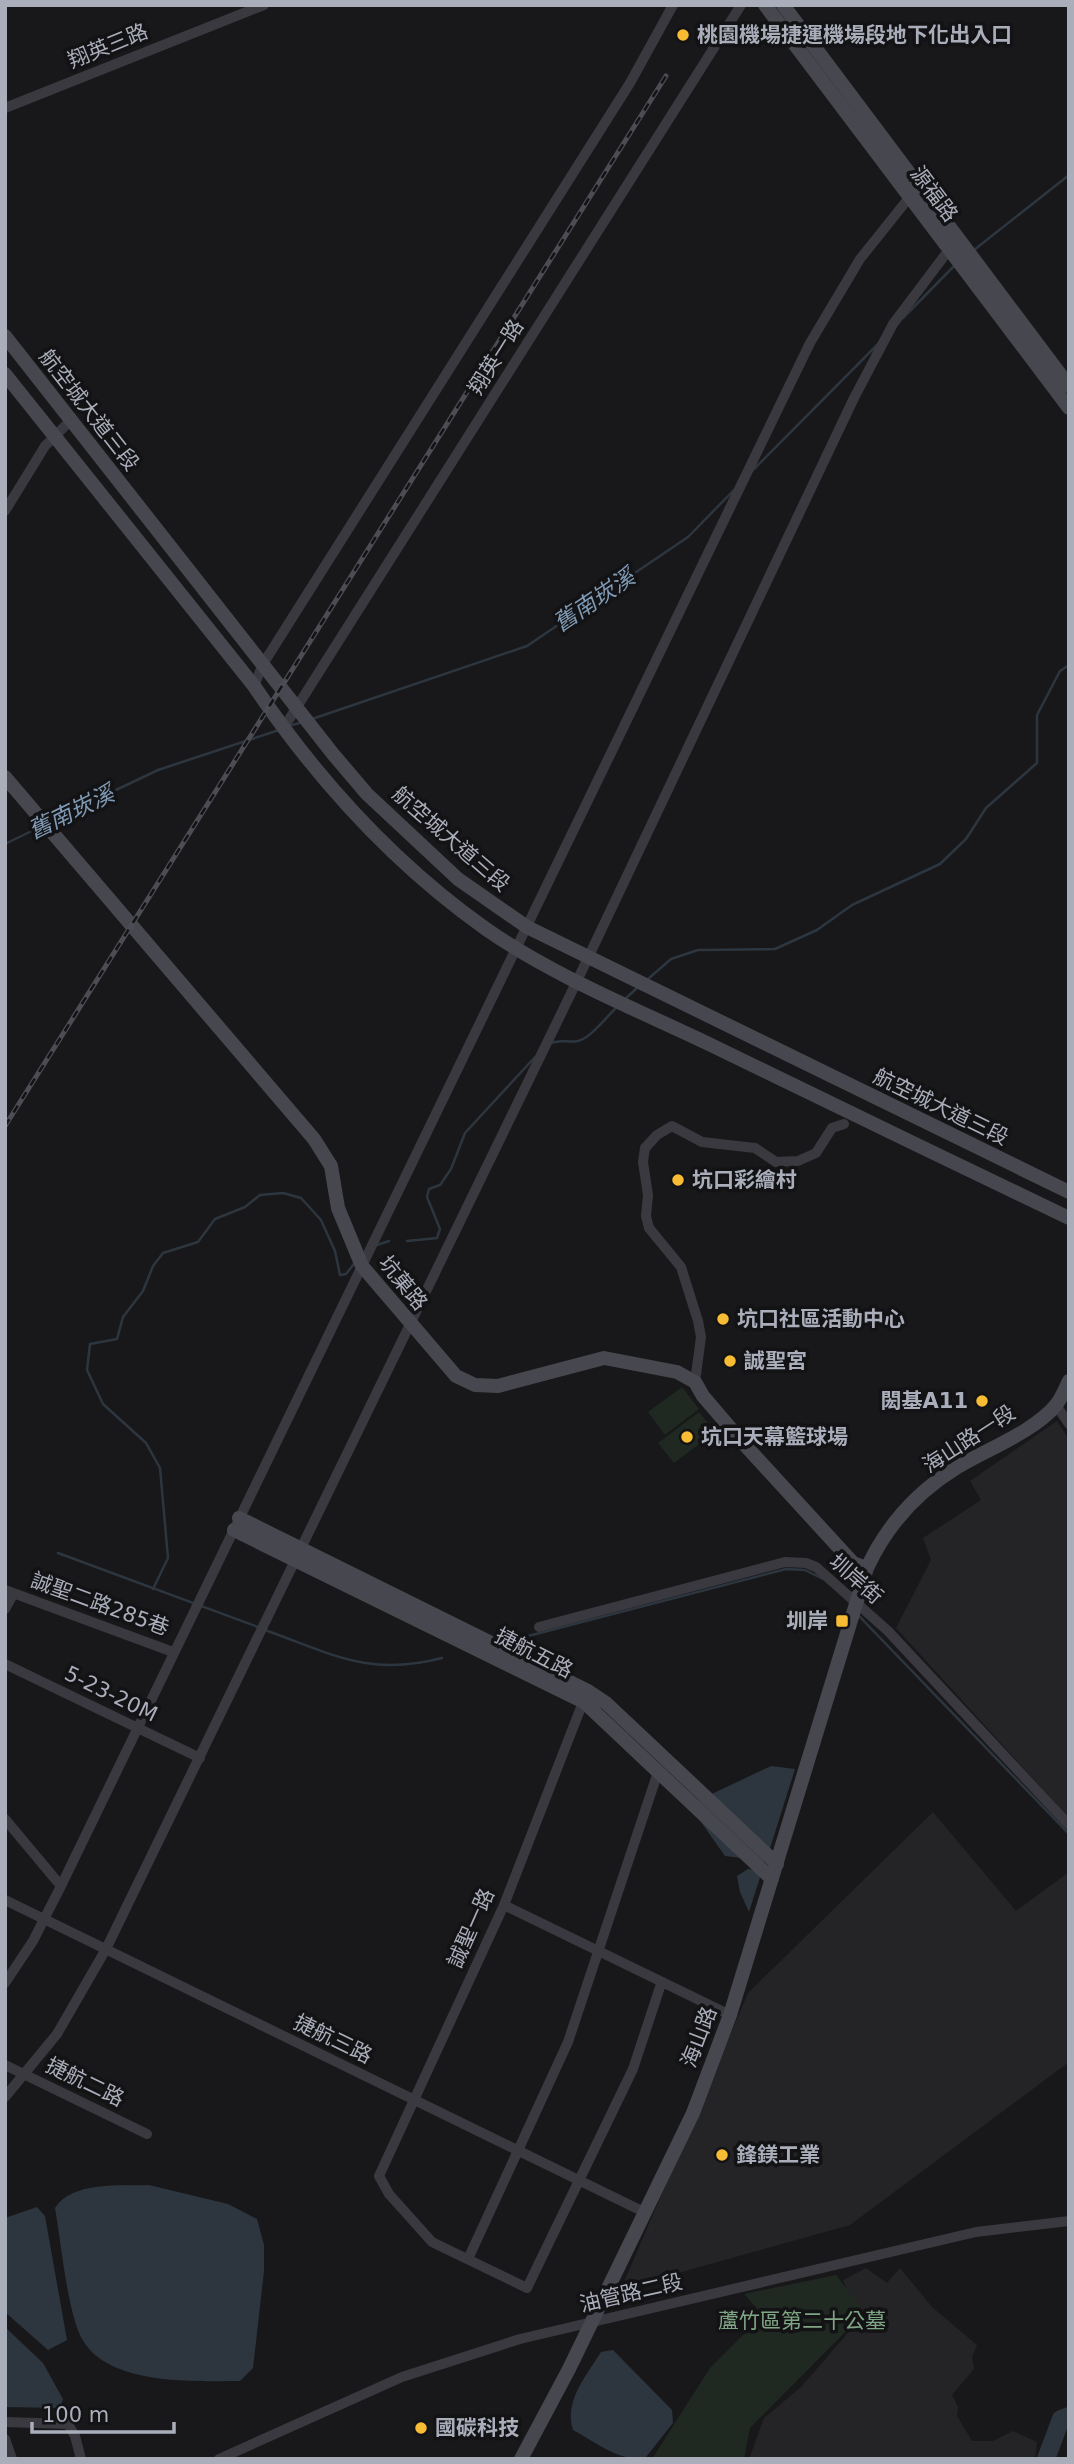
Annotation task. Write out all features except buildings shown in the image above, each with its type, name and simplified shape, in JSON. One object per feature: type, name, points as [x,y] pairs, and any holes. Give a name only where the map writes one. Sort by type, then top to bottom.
[{"type":"street","name":"翔英三路","points":[[5,108],[264,5]]},
{"type":"street","name":"翔英一路","points":[[254,686],[263,664],[623,94],[673,5]]},
{"type":"street","name":"翔英一路","points":[[283,729],[741,5]]},
{"type":"street","name":"源福路","points":[[765,5],[1069,386]]},
{"type":"street","name":"源福路","points":[[783,5],[914,192]]},
{"type":"street","points":[[5,1983],[61,1886],[810,343],[860,259],[914,192]]},
{"type":"street","name":"源福路","points":[[954,244],[1069,408]]},
{"type":"street","points":[[5,2097],[26,2075],[57,2034],[106,1949],[577,981],[875,357],[893,324],[954,244]]},
{"type":"street","name":"航空城大道三段","points":[[5,336],[367,794],[458,879],[527,927],[586,958],[1069,1192]]},
{"type":"street","name":"航空城大道三段","points":[[5,374],[254,686],[283,729],[323,778],[397,857],[443,897],[516,947],[577,981],[1069,1218]]},
{"type":"street","points":[[5,511],[53,436],[71,420]]},
{"type":"street","name":"坑菓路","points":[[5,777],[59,837],[314,1139],[331,1166],[338,1208],[362,1266],[408,1324],[456,1376],[475,1385],[511,1384],[604,1358],[677,1372],[695,1382]]},
{"type":"street","points":[[844,1124],[832,1128],[816,1153],[798,1161],[776,1162],[755,1148],[702,1142],[672,1126],[657,1135],[645,1148],[643,1162],[648,1181],[646,1216],[649,1228],[681,1267],[698,1321],[701,1337],[695,1382],[703,1396],[744,1444],[853,1563],[867,1568]]},
{"type":"street","name":"海山路一段","points":[[858,1606],[867,1568],[894,1522],[912,1503],[954,1469],[1013,1437],[1056,1405],[1069,1381]]},
{"type":"street","points":[[1056,1405],[1069,1424]]},
{"type":"street","name":"捷航五路","points":[[236,1524],[586,1696],[606,1703],[777,1864]]},
{"type":"street","name":"圳岸街","points":[[539,1627],[785,1562],[806,1563],[816,1567],[888,1631],[1069,1825]]},
{"type":"street","points":[[5,1609],[10,1591]]},
{"type":"street","name":"誠聖二路285巷","points":[[10,1591],[173,1652]]},
{"type":"street","name":"海山路","points":[[521,2459],[592,2322],[692,2113],[730,2015],[858,1606]]},
{"type":"street","name":"5-23-20M","points":[[5,1664],[200,1758]]},
{"type":"street","name":"捷航五路","points":[[586,1696],[658,1772],[772,1879]]},
{"type":"street","name":"誠聖一路","points":[[468,2259],[432,2242],[389,2194],[379,2176],[504,1905],[586,1696]]},
{"type":"street","points":[[658,1772],[568,2042],[468,2259],[527,2288],[633,2069],[661,1984]]},
{"type":"street","points":[[5,1819],[61,1886]]},
{"type":"street","name":"捷航三路","points":[[5,1900],[644,2212]]},
{"type":"street","points":[[504,1905],[661,1984],[730,2015]]},
{"type":"street","name":"捷航二路","points":[[5,2066],[147,2134]]},
{"type":"street","name":"油管路二段","points":[[219,2459],[435,2364],[520,2339],[981,2231],[1069,2221]]},
{"type":"street","points":[[5,2422],[68,2424],[75,2436],[81,2459]]},
{"type":"street","points":[[5,2439],[12,2459]]},
{"type":"shaded area","points":[[1057,1421],[1069,1440],[1069,1818],[896,1628],[931,1560],[923,1538],[981,1500],[970,1481]]},
{"type":"shaded area","points":[[771,1766],[795,1769],[766,1861],[725,1856],[696,1815],[694,1807],[699,1800]]},
{"type":"shaded area","points":[[933,1812],[1016,1911],[1069,1872],[1069,2062],[850,2225],[621,2289],[748,1993]]},
{"type":"shaded area","points":[[748,1869],[762,1871],[749,1912],[740,1892],[737,1876]]},
{"type":"shaded area","points":[[149,2185],[228,2204],[257,2219],[264,2245],[264,2271],[253,2368],[240,2381],[176,2380],[131,2373],[111,2365],[95,2354],[82,2339],[68,2294],[55,2208],[63,2199],[85,2189]]},
{"type":"shaded area","points":[[37,2207],[45,2216],[67,2340],[48,2350],[5,2312],[5,2218]]},
{"type":"shaded area","points":[[866,2268],[887,2283],[900,2268],[932,2307],[977,2345],[972,2357],[974,2369],[952,2395],[958,2407],[957,2416],[972,2441],[993,2441],[1013,2431],[1037,2442],[1035,2459],[749,2459],[764,2418],[801,2387],[860,2319],[843,2280]]},
{"type":"shaded area","points":[[5,2327],[43,2363],[63,2399],[60,2408],[5,2407]]},
{"type":"shaded area","points":[[613,2350],[672,2410],[673,2423],[646,2457],[618,2454],[573,2430],[571,2409],[578,2389],[601,2352]]},
{"type":"green space","points":[[682,1387],[699,1409],[665,1435],[648,1412]]},
{"type":"green space","name":"坑口天幕籃球場","points":[[699,1412],[715,1432],[674,1463],[658,1443]]},
{"type":"green space","name":"蘆竹區第二十公墓","points":[[836,2275],[860,2305],[860,2317],[750,2428],[744,2459],[652,2459],[710,2368],[763,2315],[744,2294]]},
{"type":"waterway","name":"舊南崁溪","points":[[974,250],[1069,175]]},
{"type":"waterway","name":"舊南崁溪","points":[[903,318],[955,265]]},
{"type":"waterway","name":"舊南崁溪","points":[[753,470],[879,343]]},
{"type":"waterway","name":"舊南崁溪","points":[[312,719],[527,646],[688,537],[734,490]]},
{"type":"waterway","points":[[648,979],[671,959],[698,950],[775,949],[817,930],[852,905],[940,864],[966,839],[986,808],[1037,763],[1037,715],[1060,671],[1069,665]]},
{"type":"waterway","name":"舊南崁溪","points":[[289,726],[303,722]]},
{"type":"waterway","name":"舊南崁溪","points":[[49,822],[158,770],[279,730]]},
{"type":"waterway","name":"舊南崁溪","points":[[5,844],[40,827]]},
{"type":"waterway","points":[[624,1000],[637,988]]},
{"type":"waterway","points":[[551,1043],[583,1039],[617,1007]]},
{"type":"waterway","points":[[407,1241],[437,1238],[440,1229],[427,1197],[429,1189],[440,1185],[451,1169],[465,1133],[535,1057]]},
{"type":"waterway","points":[[153,1589],[168,1558],[160,1468],[146,1443],[103,1404],[87,1370],[90,1344],[117,1339],[123,1317],[143,1291],[153,1266],[163,1253],[198,1242],[215,1219],[245,1207],[260,1195],[283,1193],[301,1198],[321,1220],[335,1251],[340,1275],[346,1274],[354,1264]]},
{"type":"waterway","points":[[377,1245],[389,1241]]},
{"type":"waterway","points":[[58,1553],[258,1627]]},
{"type":"waterway","points":[[509,1641],[786,1569],[805,1570],[823,1579]]},
{"type":"waterway","points":[[859,1616],[1069,1834]]},
{"type":"waterway","points":[[265,1630],[331,1654],[372,1664],[393,1665],[442,1658]]},
{"type":"waterway","points":[[1046,2459],[1061,2419],[1069,2416]]},
{"type":"railway","points":[[5,1126],[666,76]]},
{"type":"place","name":"桃園機場捷運機場段地下化出入口","points":[[683,35]]},
{"type":"place","name":"坑口彩繪村","points":[[678,1180]]},
{"type":"place","name":"坑口社區活動中心","points":[[723,1319]]},
{"type":"place","name":"誠聖宮","points":[[730,1361]]},
{"type":"place","name":"閎基A11","points":[[982,1401]]},
{"type":"place","name":"坑口天幕籃球場","points":[[687,1437]]},
{"type":"place","name":"圳岸","points":[[842,1621]]},
{"type":"place","name":"鋒鎂工業","points":[[722,2155]]},
{"type":"place","name":"國碳科技","points":[[421,2428]]}]
